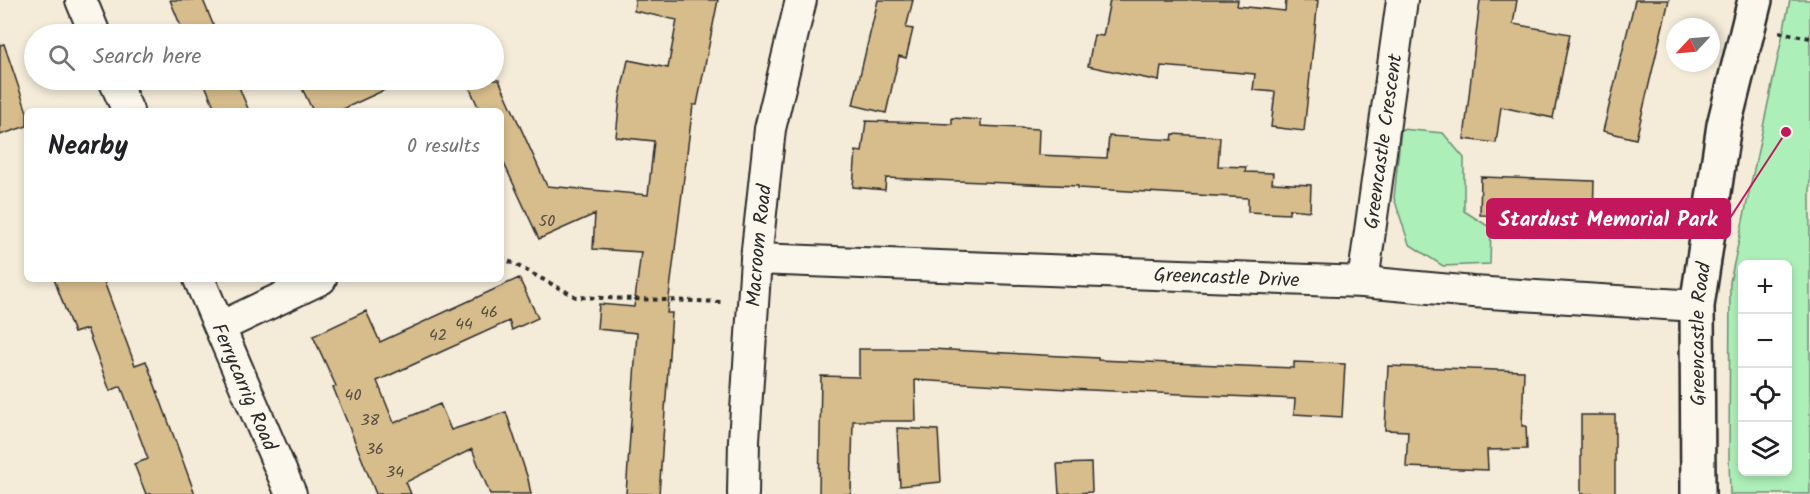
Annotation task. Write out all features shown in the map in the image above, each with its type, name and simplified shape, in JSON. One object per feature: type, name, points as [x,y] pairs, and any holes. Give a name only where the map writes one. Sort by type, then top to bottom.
[{"type":"street","points":[[81,0],[91,24]]},
{"type":"street","name":"Macroom Road","points":[[743,494],[744,440],[756,259],[770,129],[801,0]]},
{"type":"street","name":"Greencastle Crescent","points":[[1364,282],[1402,0]]},
{"type":"street","name":"Greencastle Road","points":[[1698,494],[1697,306],[1724,125],[1755,0]]},
{"type":"street","points":[[119,90],[127,108]]},
{"type":"street","name":"Greencastle Drive","points":[[756,259],[1364,282],[1473,292],[1697,306]]},
{"type":"street","name":"Ferrycarrig Road","points":[[200,282],[291,494]]},
{"type":"street","points":[[219,327],[315,282]]},
{"type":"path","points":[[504,259],[576,297],[754,303]]},
{"type":"green space","points":[[1790,0],[1810,0],[1810,494],[1730,494],[1730,282]]},
{"type":"green space","points":[[1401,129],[1443,133],[1464,158],[1464,211],[1491,228],[1490,264],[1443,266],[1409,244],[1394,198]]},
{"type":"building","points":[[170,0],[203,0],[213,24],[180,24]]},
{"type":"building","points":[[635,0],[718,0],[697,105],[693,105],[667,313],[672,313],[659,494],[626,494],[637,333],[597,329],[599,304],[634,307],[641,252],[593,249],[595,214],[539,239],[504,163],[504,108],[479,108],[471,90],[504,90],[547,186],[648,195],[654,141],[616,137],[620,97],[628,60],[668,68],[677,20],[634,11]]},
{"type":"building","points":[[878,0],[913,0],[906,28],[913,29],[906,58],[899,56],[886,113],[853,105]]},
{"type":"building","points":[[1110,0],[1238,0],[1237,6],[1285,11],[1286,0],[1318,0],[1304,131],[1271,127],[1275,92],[1253,90],[1255,74],[1161,66],[1159,81],[1088,66],[1094,35],[1103,36]]},
{"type":"building","points":[[1480,0],[1517,0],[1513,24],[1570,34],[1553,118],[1501,107],[1496,143],[1464,139]]},
{"type":"building","points":[[1635,0],[1669,0],[1636,139],[1603,131]]},
{"type":"building","points":[[4,44],[26,108],[24,127],[0,135],[0,45]]},
{"type":"building","points":[[207,90],[240,90],[248,108],[215,108]]},
{"type":"building","points":[[303,90],[384,90],[345,108],[312,108]]},
{"type":"building","points":[[952,118],[981,120],[981,126],[1039,129],[1038,155],[1107,158],[1109,136],[1172,140],[1173,134],[1220,137],[1218,166],[1246,167],[1245,172],[1273,173],[1272,183],[1311,185],[1310,211],[1289,209],[1289,214],[1248,212],[1248,198],[1078,188],[1078,186],[886,178],[885,190],[853,187],[856,151],[862,152],[866,121],[952,124]]},
{"type":"building","points":[[1481,177],[1594,181],[1593,218],[1480,215]]},
{"type":"building","points":[[519,278],[538,318],[512,330],[509,321],[377,381],[394,423],[440,404],[451,430],[506,412],[531,494],[490,494],[472,449],[406,482],[411,494],[376,494],[333,387],[336,386],[313,336],[366,311],[380,342]]},
{"type":"building","points":[[55,282],[104,282],[135,365],[146,361],[195,494],[146,494],[134,464],[148,459],[121,386],[110,391],[87,329],[74,333]]},
{"type":"building","points":[[859,349],[931,349],[1098,358],[1098,360],[1294,368],[1294,362],[1345,364],[1342,417],[1294,414],[1295,399],[915,380],[916,421],[853,421],[851,494],[819,494],[821,376],[859,377]]},
{"type":"building","points":[[1388,366],[1524,371],[1522,426],[1526,426],[1527,449],[1487,450],[1488,470],[1406,467],[1408,431],[1385,430]]},
{"type":"building","points":[[1581,415],[1615,415],[1615,494],[1581,494]]},
{"type":"building","points":[[897,428],[938,430],[941,482],[900,486]]},
{"type":"building","points":[[1091,463],[1092,492],[1059,494],[1057,464]]},
{"type":"place","name":"Stardust Memorial Park","points":[[1786,132]]}]
